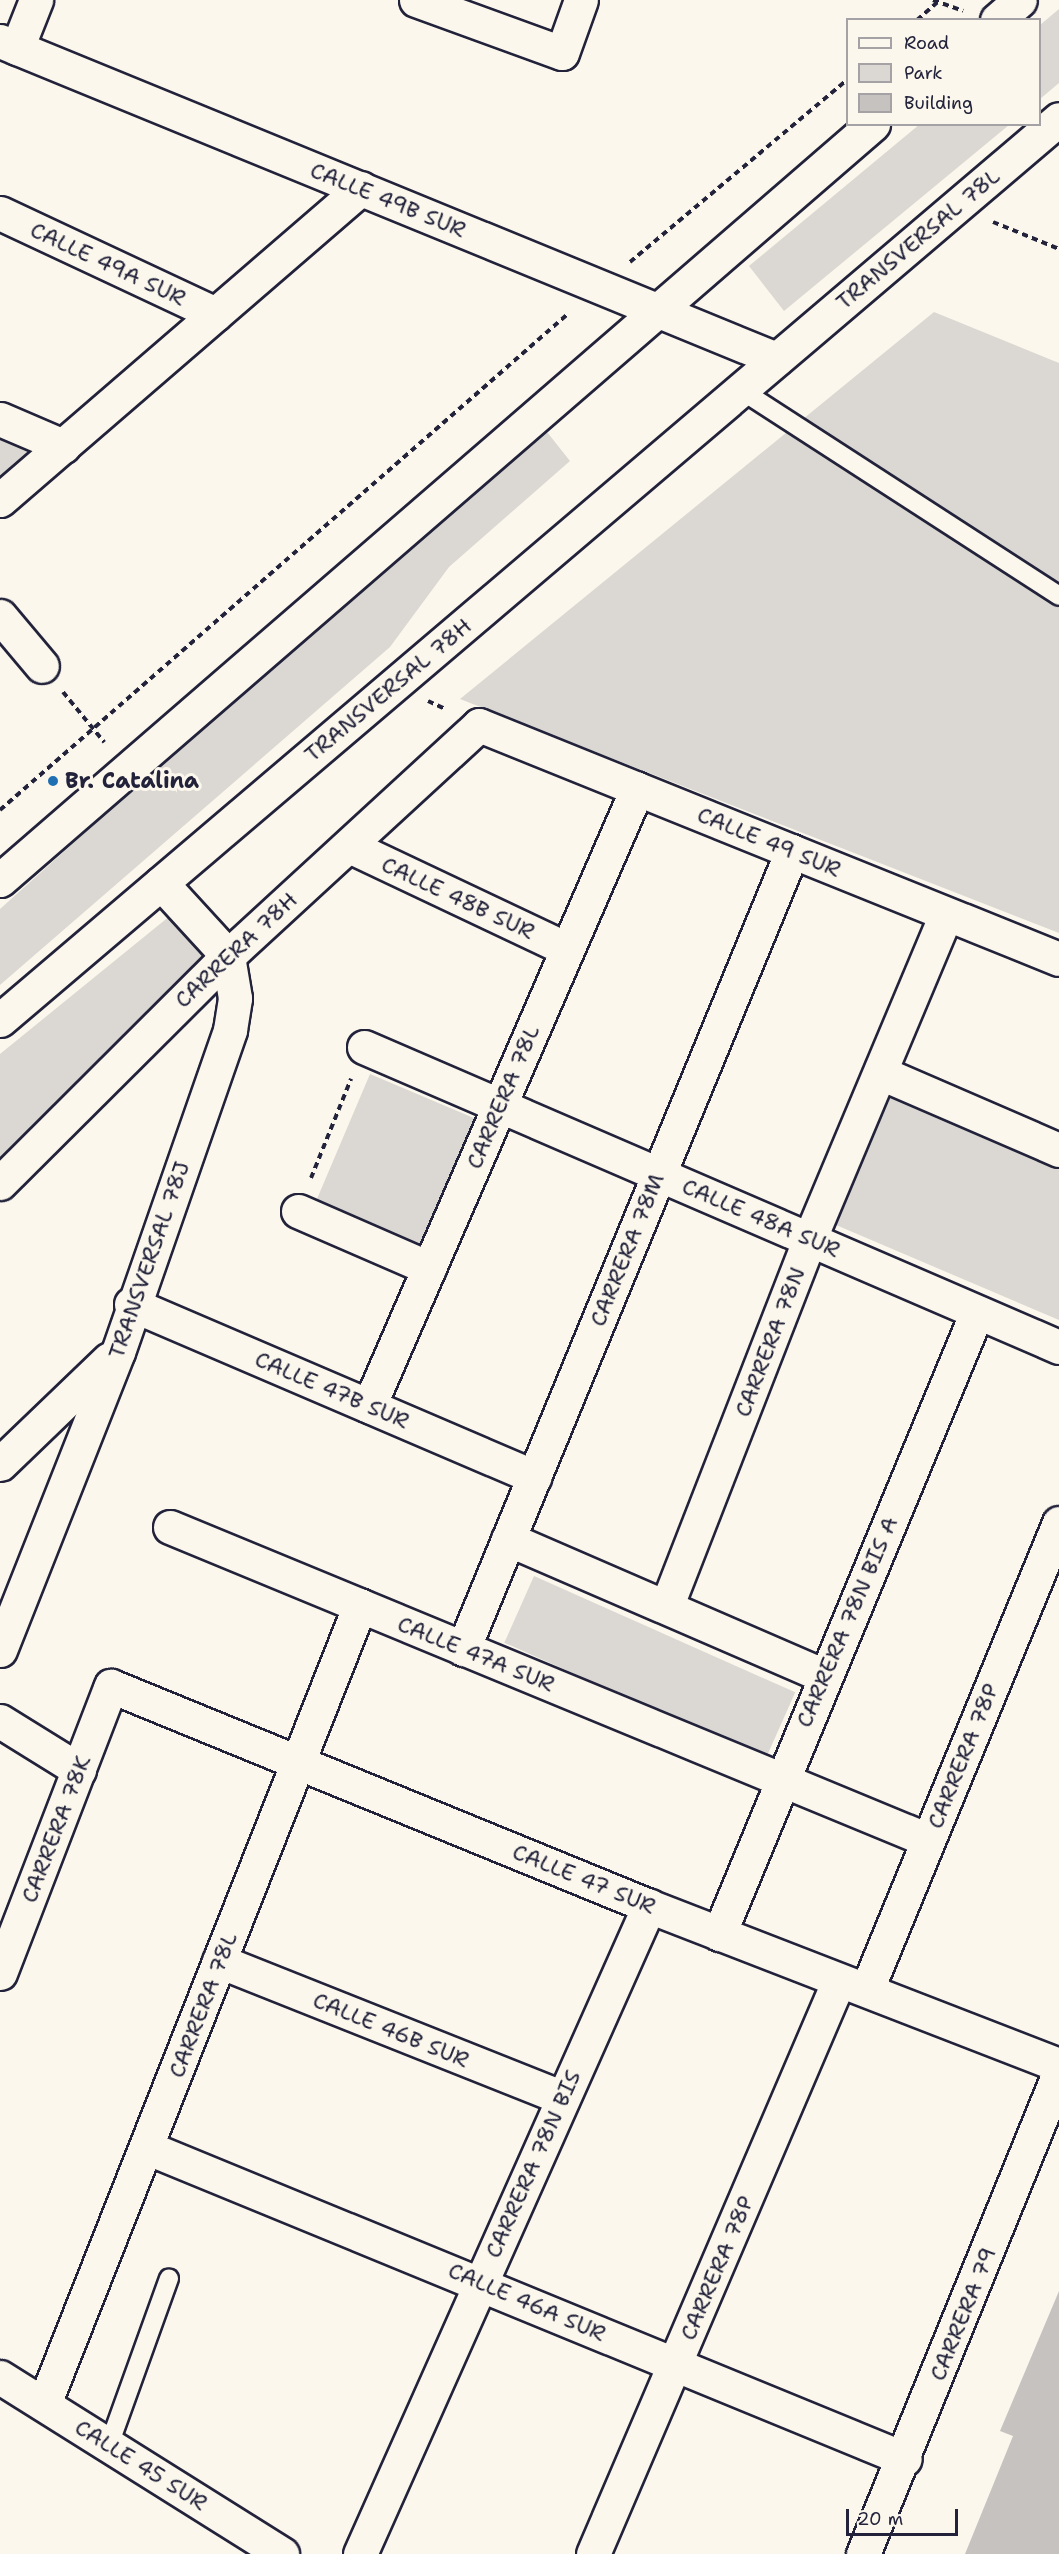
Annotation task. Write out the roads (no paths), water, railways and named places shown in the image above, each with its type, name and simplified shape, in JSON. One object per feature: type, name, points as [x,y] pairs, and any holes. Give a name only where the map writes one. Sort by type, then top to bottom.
[{"type":"street","points":[[8,44],[36,0]]},
{"type":"street","points":[[416,0],[562,53],[581,0]]},
{"type":"street","points":[[982,16],[1020,0]]},
{"type":"street","name":"CALLE 49B SUR","points":[[8,44],[776,359]]},
{"type":"street","name":"TRANSVERSAL 78L","points":[[776,359],[1059,119]]},
{"type":"street","points":[[0,880],[656,309],[871,126]]},
{"type":"street","points":[[0,500],[361,188]]},
{"type":"street","name":"CALLE 49A SUR","points":[[0,213],[216,314]]},
{"type":"street","name":"TRANSVERSAL 78H","points":[[0,1020],[776,359]]},
{"type":"street","points":[[0,419],[63,446]]},
{"type":"street","points":[[0,616],[42,666]]},
{"type":"street","name":"CALLE 49 SUR","points":[[479,725],[1059,959]]},
{"type":"street","name":"CARRERA 78H","points":[[0,1183],[228,956],[479,725]]},
{"type":"street","name":"CARRERA 78L","points":[[369,1406],[637,789]]},
{"type":"street","name":"CALLE 48B SUR","points":[[349,846],[567,949]]},
{"type":"street","name":"CARRERA 78M","points":[[463,1649],[792,851]]},
{"type":"street","points":[[161,883],[228,956]]},
{"type":"street","name":"CARRERA 78N","points":[[668,1605],[810,1238],[946,914]]},
{"type":"street","name":"TRANSVERSAL 78J","points":[[0,1650],[117,1352],[131,1304],[227,1039],[235,998],[228,956]]},
{"type":"street","name":"CALLE 48A SUR","points":[[364,1047],[1059,1347]]},
{"type":"street","points":[[881,1073],[1059,1150]]},
{"type":"street","points":[[298,1211],[429,1268]]},
{"type":"street","name":"CALLE 47B SUR","points":[[131,1304],[534,1477]]},
{"type":"street","name":"CARRERA 78N BIS A","points":[[719,1934],[824,1676],[977,1312]]},
{"type":"street","points":[[0,1464],[117,1352]]},
{"type":"street","name":"CARRERA 78P","points":[[593,2554],[676,2364],[853,1984],[928,1840],[1059,1523]]},
{"type":"street","name":"CALLE 47A SUR","points":[[170,1527],[928,1840]]},
{"type":"street","points":[[508,1539],[668,1605],[824,1676]]},
{"type":"street","name":"CARRERA 78L","points":[[44,2404],[148,2148],[219,1961],[360,1605]]},
{"type":"street","name":"CALLE 47 SUR","points":[[111,1686],[719,1934],[1059,2065]]},
{"type":"street","name":"CARRERA 78K","points":[[0,1973],[7,1931],[79,1770],[111,1686]]},
{"type":"street","points":[[0,1721],[79,1770]]},
{"type":"street","name":"CARRERA 78N BIS","points":[[360,2554],[649,1906]]},
{"type":"street","name":"CALLE 46B SUR","points":[[219,1961],[563,2098]]},
{"type":"street","name":"CARRERA 79","points":[[862,2554],[905,2459],[1059,2073]]},
{"type":"street","name":"CALLE 46A SUR","points":[[148,2148],[481,2282],[905,2459]]},
{"type":"street","name":"CALLE 45 SUR","points":[[0,2377],[278,2553]]},
{"type":"lane","points":[[741,390],[1059,596]]},
{"type":"lane","points":[[109,2445],[169,2278]]},
{"type":"place","name":"Br. Catalina","points":[[53,781]]}]
